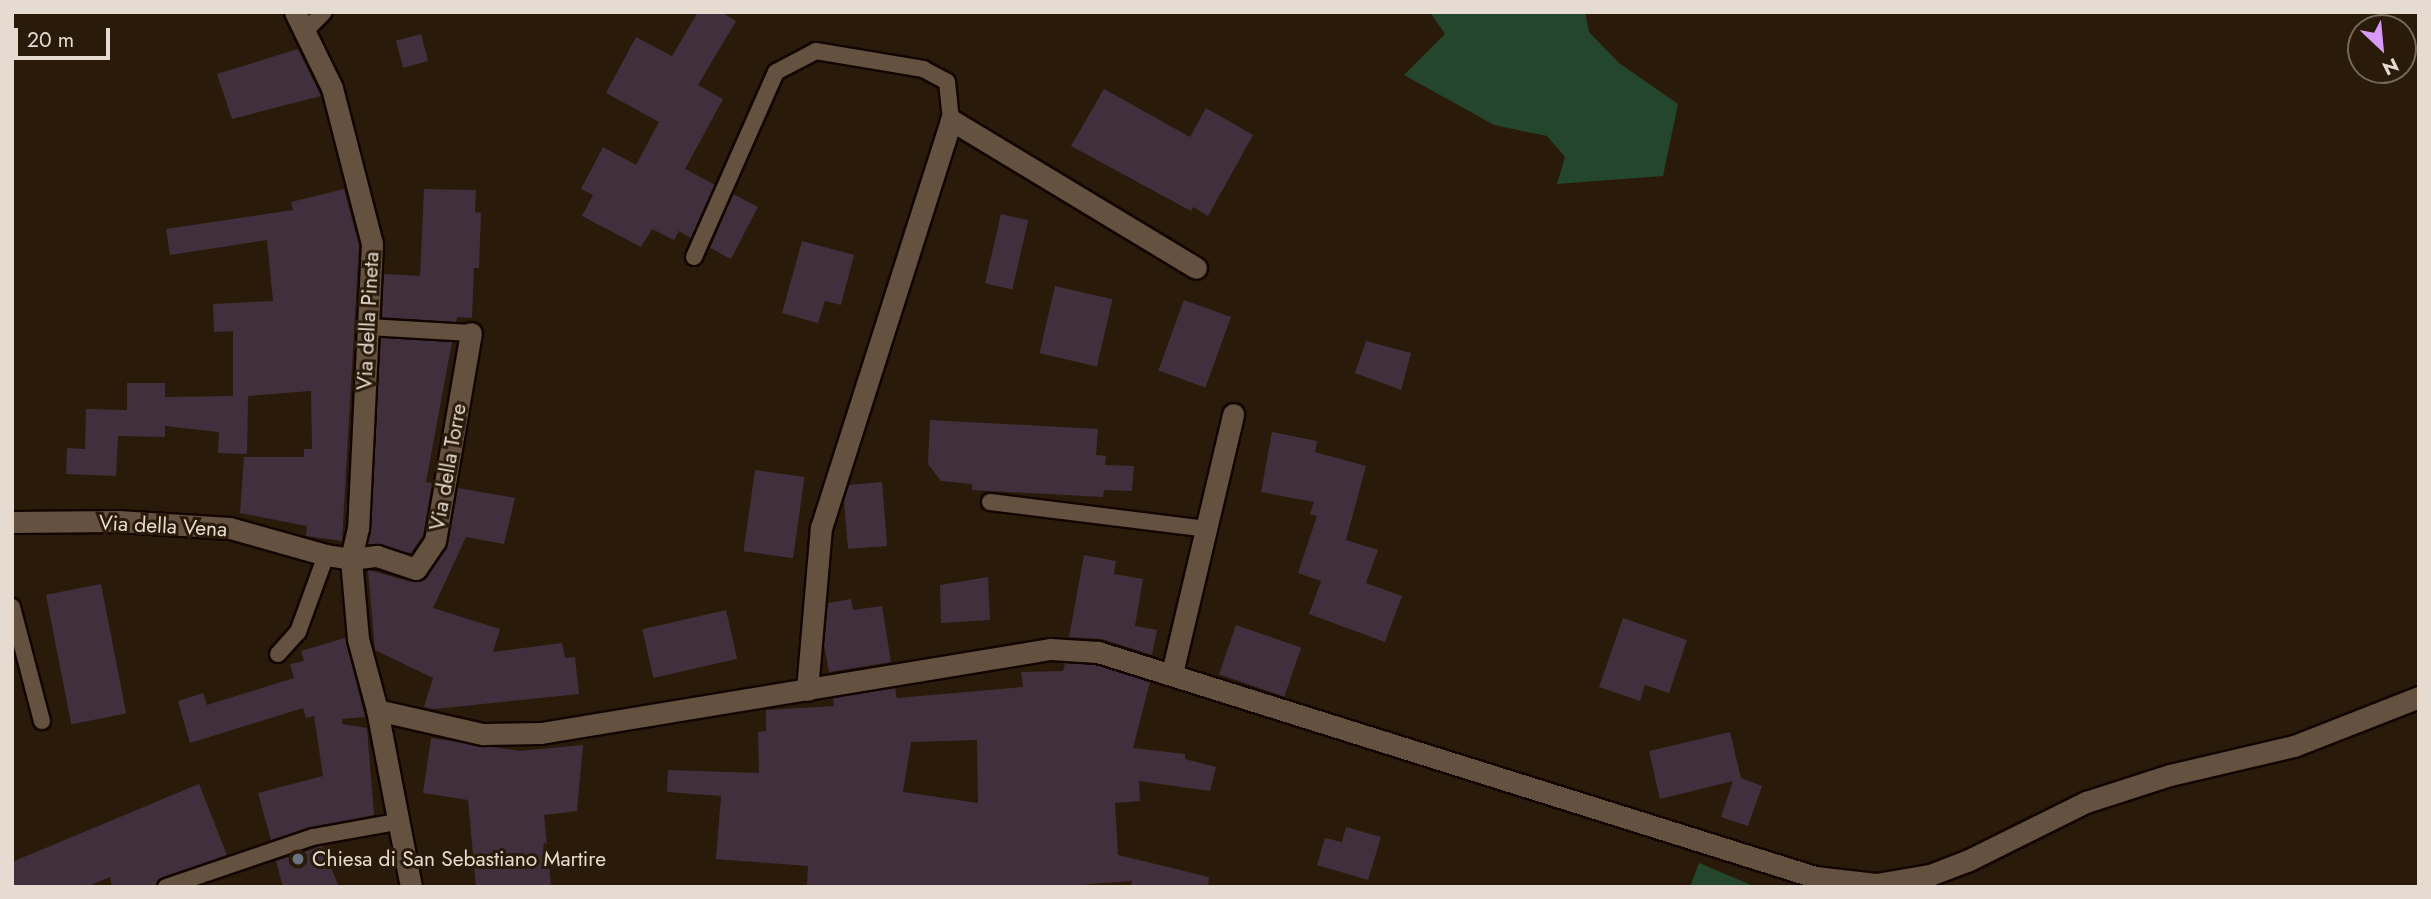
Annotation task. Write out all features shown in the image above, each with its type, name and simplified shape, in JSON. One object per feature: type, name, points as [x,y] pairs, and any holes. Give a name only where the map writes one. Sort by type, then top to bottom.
[{"type":"street","name":"Via della Pineta","points":[[301,21],[332,88],[372,244],[358,528],[351,559],[358,639],[377,710],[396,822],[411,887]]},
{"type":"street","points":[[807,690],[821,528],[951,120],[1196,268]]},
{"type":"street","name":"Via della Torre","points":[[351,559],[377,556],[416,569],[435,541],[471,333]]},
{"type":"street","points":[[1172,673],[1233,414]]},
{"type":"street","name":"Via della Vena","points":[[12,522],[118,521],[230,528],[326,555],[351,559]]},
{"type":"street","points":[[377,710],[483,734],[541,733],[1050,649],[1098,652],[1172,673],[1815,877],[1876,884],[1934,881],[2086,802],[2170,775],[2294,746],[2419,697]]},
{"type":"lane","points":[[301,21],[324,12]]},
{"type":"lane","points":[[694,257],[776,72],[816,51],[923,69],[947,82],[951,120]]},
{"type":"lane","points":[[368,327],[471,333]]},
{"type":"lane","points":[[990,502],[1206,529]]},
{"type":"lane","points":[[278,654],[298,632],[326,555]]},
{"type":"lane","points":[[12,607],[42,721]]},
{"type":"lane","points":[[166,887],[313,837],[396,822]]},
{"type":"green space","points":[[1430,12],[1585,12],[1589,32],[1619,63],[1678,104],[1663,176],[1557,184],[1565,157],[1547,136],[1494,125],[1404,75],[1445,34]]},
{"type":"green space","points":[[1699,863],[1756,887],[1690,887]]},
{"type":"building","points":[[698,12],[721,12],[736,21],[698,85],[723,99],[685,169],[715,185],[691,238],[679,231],[674,240],[652,229],[641,247],[582,216],[593,195],[581,189],[603,147],[636,165],[659,122],[606,93],[636,37],[672,56]]},
{"type":"building","points":[[421,34],[428,61],[403,68],[396,41]]},
{"type":"building","points":[[298,49],[321,96],[232,119],[217,74]]},
{"type":"building","points":[[1104,89],[1190,137],[1206,108],[1253,135],[1208,216],[1193,207],[1191,211],[1071,146]]},
{"type":"building","points":[[344,189],[359,245],[342,541],[306,536],[307,526],[240,513],[244,457],[304,457],[304,449],[312,449],[311,391],[248,396],[247,454],[218,453],[219,432],[165,426],[165,437],[118,436],[116,476],[66,474],[67,448],[85,449],[86,409],[127,410],[127,383],[165,383],[165,397],[233,396],[233,331],[214,332],[213,304],[273,301],[267,240],[170,255],[166,229],[293,210],[291,202]]},
{"type":"building","points":[[424,189],[476,190],[475,212],[481,213],[479,268],[474,268],[472,318],[457,317],[456,322],[382,317],[384,274],[420,276]]},
{"type":"building","points":[[733,194],[758,207],[731,259],[710,248]]},
{"type":"building","points":[[1001,214],[1028,220],[1012,289],[985,283]]},
{"type":"building","points":[[802,241],[854,255],[841,305],[825,301],[818,323],[782,313]]},
{"type":"building","points":[[1055,286],[1112,299],[1097,367],[1039,353]]},
{"type":"building","points":[[1184,300],[1231,317],[1205,388],[1158,370]]},
{"type":"building","points":[[381,338],[452,342],[426,482],[432,483],[423,536],[411,553],[368,544]]},
{"type":"building","points":[[1366,341],[1411,353],[1401,390],[1355,373]]},
{"type":"building","points":[[930,420],[1098,429],[1096,455],[1106,456],[1105,465],[1134,466],[1132,491],[1104,490],[1103,497],[972,490],[972,484],[941,481],[928,464]]},
{"type":"building","points":[[1272,432],[1317,441],[1315,452],[1366,466],[1346,540],[1378,550],[1366,583],[1402,596],[1385,642],[1309,614],[1321,581],[1298,573],[1317,516],[1310,514],[1314,502],[1261,492]]},
{"type":"building","points":[[755,470],[805,477],[793,558],[744,551]]},
{"type":"building","points":[[882,482],[887,546],[848,549],[844,500],[849,485]]},
{"type":"building","points":[[458,488],[515,498],[504,544],[466,537],[433,608],[500,629],[493,652],[562,643],[565,658],[575,657],[579,694],[434,709],[424,707],[433,678],[375,650],[368,570],[413,582],[426,577],[448,544]]},
{"type":"building","points":[[1084,555],[1116,561],[1114,574],[1143,579],[1135,626],[1157,630],[1152,655],[1102,639],[1069,637]]},
{"type":"building","points":[[988,577],[990,620],[941,623],[940,585]]},
{"type":"building","points":[[101,584],[126,714],[71,724],[46,595]]},
{"type":"building","points":[[851,599],[853,610],[882,606],[891,662],[829,672],[824,644],[828,603]]},
{"type":"building","points":[[726,610],[737,659],[653,678],[642,629]]},
{"type":"building","points":[[1623,618],[1687,640],[1669,693],[1645,685],[1640,701],[1599,687]]},
{"type":"building","points":[[1236,625],[1301,647],[1284,697],[1219,674]]},
{"type":"building","points":[[345,638],[365,717],[342,719],[342,724],[367,728],[374,815],[311,827],[271,840],[258,793],[323,776],[314,716],[306,718],[303,708],[190,743],[178,701],[203,693],[207,705],[294,678],[290,664],[304,661],[301,651]]},
{"type":"building","points":[[1065,663],[1096,665],[1150,682],[1133,748],[1185,754],[1185,759],[1216,767],[1210,791],[1139,781],[1140,801],[1115,803],[1118,855],[1209,877],[1208,887],[1131,887],[1132,881],[1053,887],[807,887],[808,866],[716,859],[721,796],[667,792],[668,770],[759,773],[758,732],[766,731],[766,710],[834,706],[833,698],[895,688],[897,698],[1023,687],[1021,672],[1063,671]],"holes":[[[977,740],[978,803],[903,792],[911,742]]]},
{"type":"building","points":[[1730,732],[1741,778],[1762,786],[1748,826],[1721,817],[1733,781],[1660,799],[1649,751]]},
{"type":"building","points":[[431,738],[520,751],[583,745],[577,811],[544,815],[551,887],[476,887],[468,800],[423,793]]},
{"type":"building","points":[[199,784],[227,855],[163,877],[156,887],[112,887],[110,877],[86,887],[12,887],[12,862]]},
{"type":"building","points":[[1346,827],[1381,837],[1368,880],[1317,865],[1325,838],[1342,842]]},
{"type":"building","points":[[322,846],[339,887],[283,887],[276,861]]},
{"type":"place","name":"Chiesa di San Sebastiano Martire","points":[[298,859]]}]
